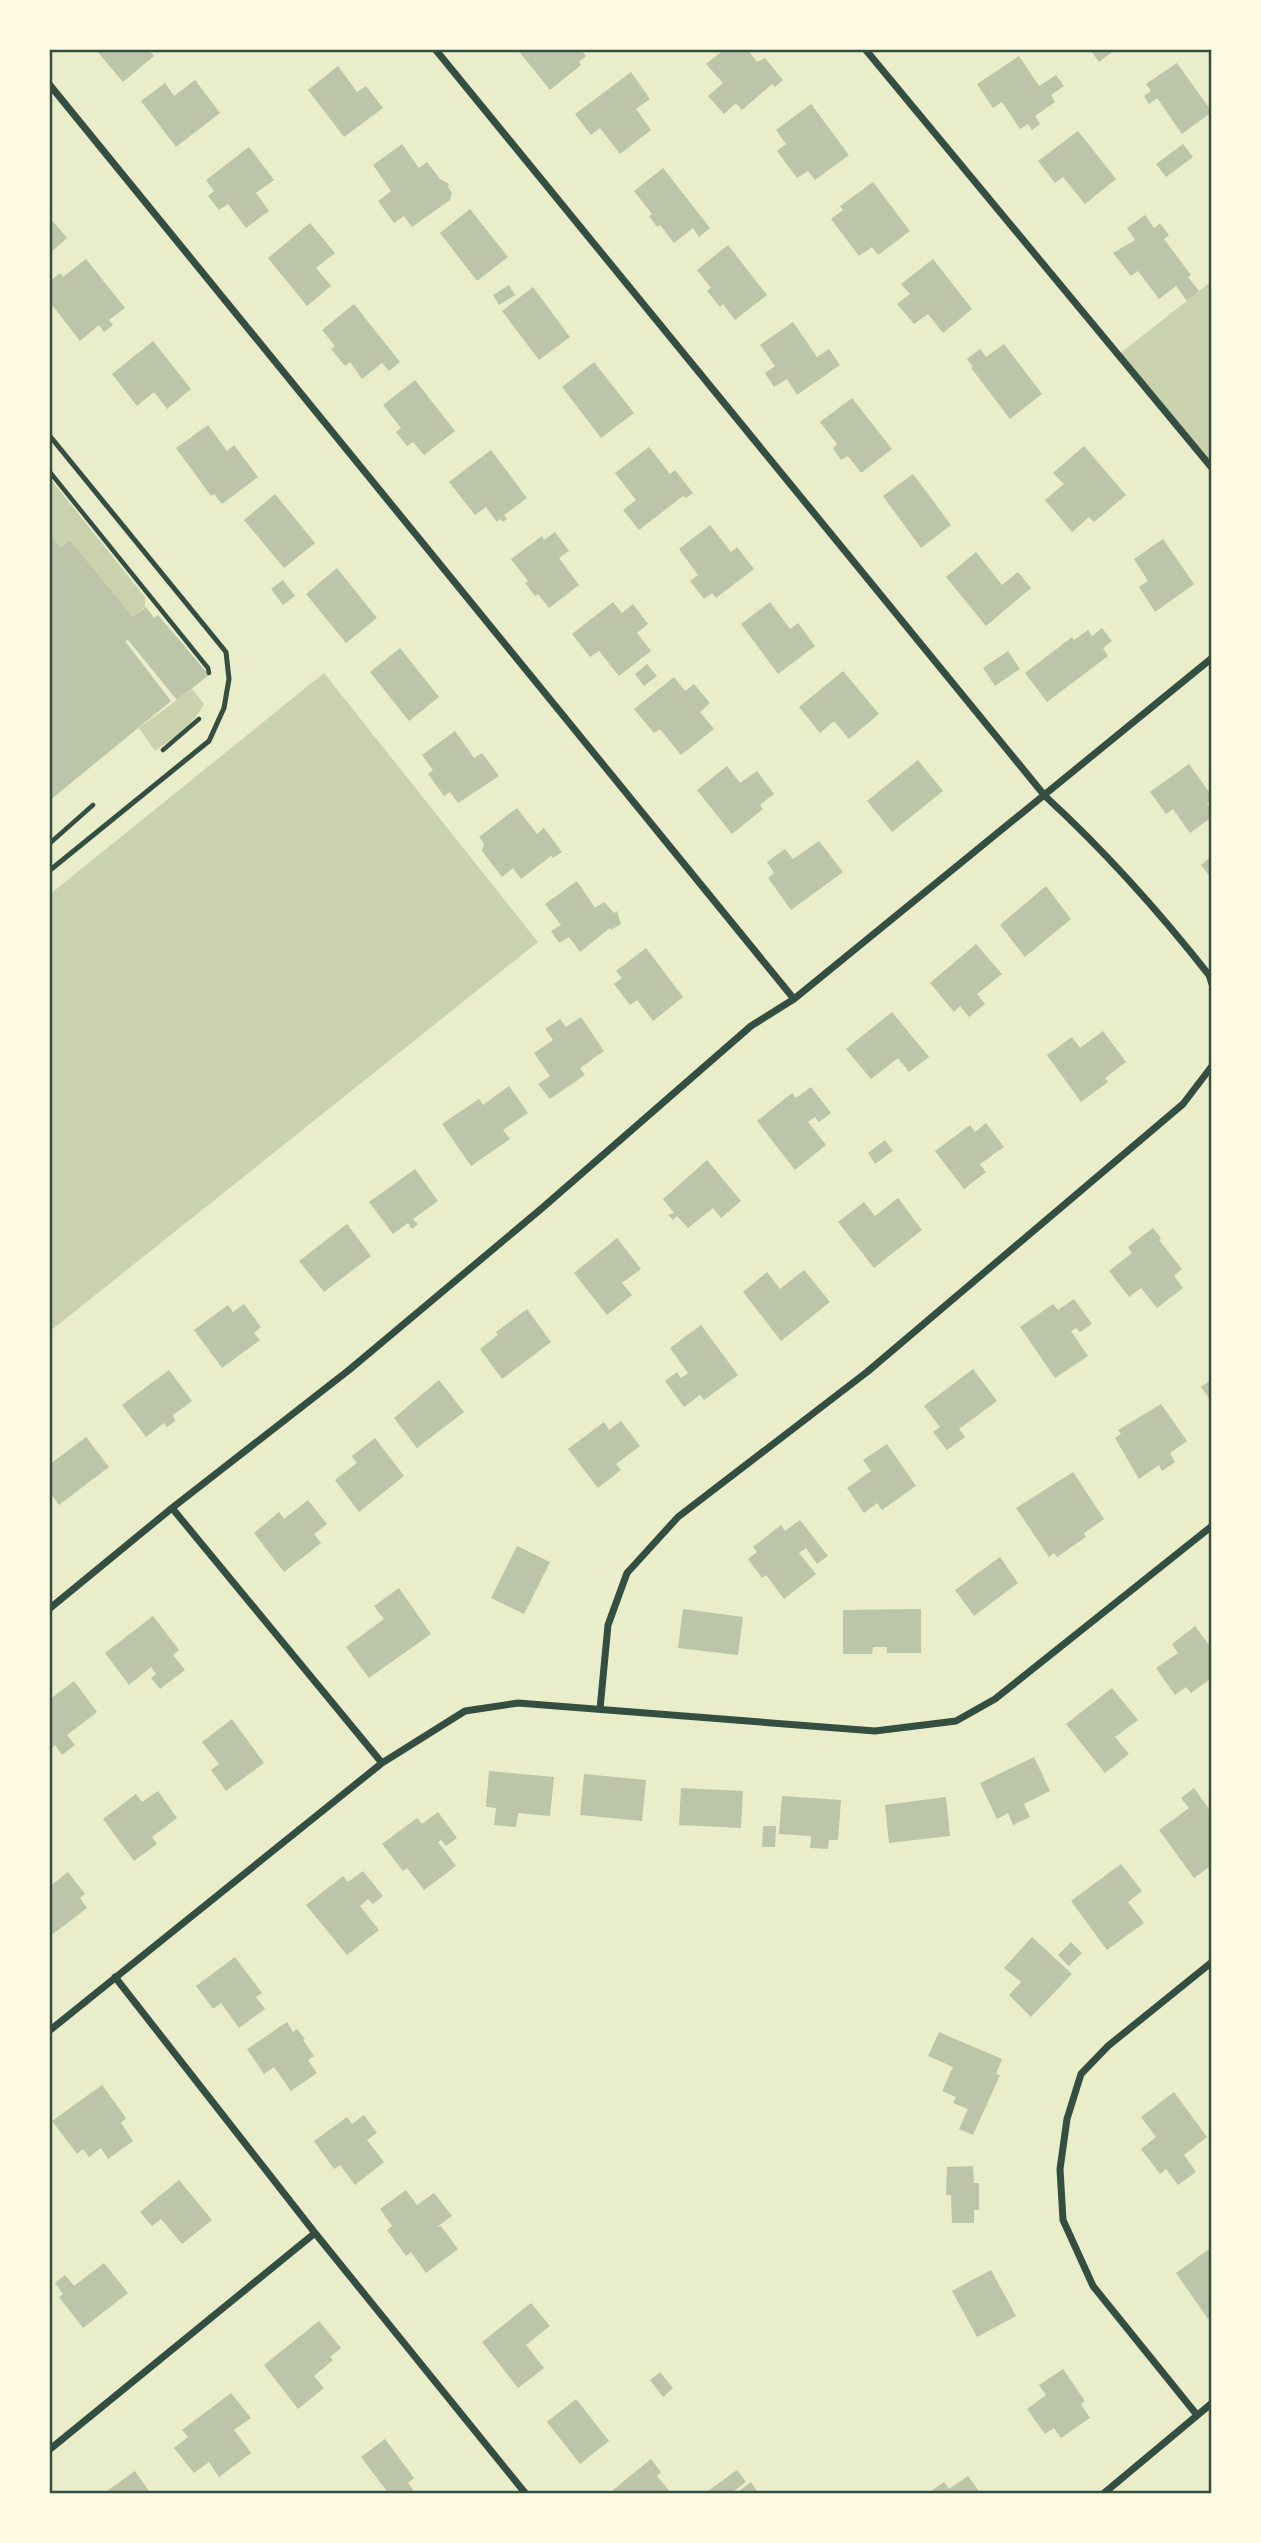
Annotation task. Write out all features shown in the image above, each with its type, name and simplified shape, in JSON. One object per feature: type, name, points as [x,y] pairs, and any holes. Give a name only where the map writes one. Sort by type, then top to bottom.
[{"type":"street","points":[[435,49],[1045,796],[1100,846],[1161,914],[1209,975],[1212,984]]},
{"type":"street","points":[[865,49],[1212,468]]},
{"type":"street","points":[[49,84],[794,999]]},
{"type":"street","points":[[49,1609],[172,1508],[349,1370],[541,1209],[751,1026],[794,999],[1212,658]]},
{"type":"street","points":[[600,1709],[608,1625],[627,1573],[678,1517],[867,1372],[1183,1104],[1212,1066]]},
{"type":"street","points":[[172,1508],[382,1763]]},
{"type":"street","points":[[49,2031],[382,1763],[465,1711],[518,1703],[875,1731],[956,1721],[995,1699],[1212,1525]]},
{"type":"street","points":[[1197,2415],[1093,2286],[1063,2220],[1060,2169],[1067,2119],[1081,2074],[1108,2046],[1212,1962]]},
{"type":"street","points":[[115,1978],[315,2233],[526,2494]]},
{"type":"street","points":[[49,2450],[315,2233]]},
{"type":"street","points":[[1102,2494],[1212,2403]]},
{"type":"lane","points":[[49,435],[226,652],[229,679],[224,708],[209,741],[49,871]]},
{"type":"path","points":[[49,471],[208,668],[210,678]]},
{"type":"path","points":[[163,750],[208,710]]},
{"type":"path","points":[[49,844],[93,806]]},
{"type":"green space","points":[[1212,281],[1212,468],[1118,355]]},
{"type":"green space","points":[[49,477],[145,597],[145,607],[133,617],[70,540],[60,547],[49,532]]},
{"type":"green space","points":[[324,673],[538,942],[49,1332],[49,895]]},
{"type":"green space","points":[[192,689],[204,704],[200,711],[176,736],[155,751],[139,728]]},
{"type":"building","points":[[95,49],[148,49],[154,56],[123,82]]},
{"type":"building","points":[[517,49],[580,49],[586,56],[579,62],[581,65],[550,90]]},
{"type":"building","points":[[725,49],[747,49],[757,62],[765,58],[783,80],[775,87],[772,84],[742,110],[736,103],[724,114],[708,96],[723,83],[706,64]]},
{"type":"building","points":[[1090,49],[1116,49],[1099,62]]},
{"type":"building","points":[[1019,56],[1039,86],[1056,75],[1064,86],[1051,95],[1055,102],[1035,116],[1040,124],[1032,130],[1028,124],[1020,129],[1002,102],[993,108],[977,84]]},
{"type":"building","points":[[1177,63],[1212,112],[1182,134],[1157,98],[1149,104],[1144,96],[1151,91],[1146,84]]},
{"type":"building","points":[[338,66],[357,92],[366,86],[383,108],[344,137],[308,90]]},
{"type":"building","points":[[631,72],[650,99],[636,109],[651,130],[620,154],[600,128],[591,135],[575,114]]},
{"type":"building","points":[[195,80],[220,113],[176,147],[141,101],[165,83],[174,96]]},
{"type":"building","points":[[811,104],[849,155],[815,180],[808,171],[797,178],[777,151],[786,144],[776,130]]},
{"type":"building","points":[[1078,131],[1116,179],[1085,204],[1063,177],[1055,183],[1038,161]]},
{"type":"building","points":[[402,144],[419,168],[427,162],[440,179],[449,184],[452,193],[450,200],[412,227],[404,216],[394,223],[378,201],[391,191],[373,165]]},
{"type":"building","points":[[1183,144],[1193,157],[1166,177],[1156,164]]},
{"type":"building","points":[[249,147],[274,180],[256,193],[269,211],[246,228],[228,204],[219,210],[208,196],[214,191],[206,180]]},
{"type":"building","points":[[663,168],[710,228],[699,237],[693,228],[674,243],[660,225],[657,227],[649,216],[652,214],[634,191]]},
{"type":"building","points":[[873,182],[910,231],[878,255],[872,247],[859,256],[831,219],[843,210],[840,206]]},
{"type":"building","points":[[470,209],[508,257],[477,281],[440,233]]},
{"type":"building","points":[[1145,215],[1154,228],[1160,223],[1169,235],[1164,239],[1191,275],[1188,277],[1199,291],[1187,301],[1176,286],[1159,299],[1138,271],[1131,276],[1113,253],[1135,240],[1127,228]]},
{"type":"building","points":[[49,217],[67,238],[49,254]]},
{"type":"building","points":[[310,223],[335,253],[316,268],[331,286],[307,306],[268,258]]},
{"type":"building","points":[[728,245],[767,295],[735,320],[723,304],[720,307],[707,291],[711,288],[697,270]]},
{"type":"building","points":[[86,259],[125,308],[109,320],[113,325],[104,332],[99,325],[80,341],[49,301],[49,282],[60,273],[63,277]]},
{"type":"building","points":[[933,259],[972,309],[943,333],[928,314],[914,324],[897,304],[910,294],[901,284]]},
{"type":"building","points":[[509,285],[515,295],[499,305],[493,295]]},
{"type":"building","points":[[533,287],[570,337],[539,360],[502,311]]},
{"type":"building","points":[[354,304],[400,362],[389,371],[382,363],[362,379],[350,362],[345,366],[331,349],[335,346],[322,330]]},
{"type":"building","points":[[793,322],[817,357],[829,349],[840,365],[797,395],[787,379],[774,387],[765,373],[775,366],[760,345]]},
{"type":"building","points":[[153,341],[191,389],[167,409],[154,392],[137,406],[112,374]]},
{"type":"building","points":[[1004,344],[1042,394],[1010,419],[967,359],[980,349],[986,357]]},
{"type":"building","points":[[594,362],[634,413],[601,438],[562,387]]},
{"type":"building","points":[[415,380],[455,431],[424,455],[413,442],[407,446],[396,432],[401,428],[383,405]]},
{"type":"building","points":[[852,398],[892,449],[861,473],[848,456],[841,460],[833,448],[837,444],[820,422]]},
{"type":"building","points":[[208,425],[227,451],[234,445],[258,477],[222,504],[214,494],[211,496],[176,448]]},
{"type":"building","points":[[1084,446],[1126,495],[1094,522],[1089,517],[1072,532],[1045,500],[1064,484],[1053,473]]},
{"type":"building","points":[[649,447],[670,474],[675,470],[693,493],[686,498],[683,496],[639,530],[623,510],[636,500],[615,473]]},
{"type":"building","points":[[491,450],[527,498],[504,515],[507,519],[503,522],[500,519],[497,522],[486,507],[475,515],[449,482]]},
{"type":"building","points":[[913,474],[951,525],[921,548],[883,496]]},
{"type":"building","points":[[275,494],[315,543],[284,568],[244,520]]},
{"type":"building","points":[[710,525],[731,552],[737,547],[754,569],[716,598],[712,593],[704,599],[690,581],[698,575],[679,549]]},
{"type":"building","points":[[49,532],[60,547],[70,540],[133,617],[146,607],[154,618],[158,615],[209,675],[177,700],[128,640],[125,641],[171,701],[49,801]]},
{"type":"building","points":[[555,532],[569,551],[559,558],[579,585],[549,608],[538,594],[535,596],[525,583],[528,581],[511,559],[542,536],[544,540]]},
{"type":"building","points":[[1163,539],[1194,584],[1155,612],[1139,587],[1148,581],[1134,559]]},
{"type":"building","points":[[976,552],[1002,585],[1018,572],[1031,588],[986,626],[946,577]]},
{"type":"building","points":[[337,568],[377,618],[346,643],[306,594]]},
{"type":"building","points":[[283,580],[295,596],[283,605],[271,589]]},
{"type":"building","points":[[613,602],[622,613],[633,604],[648,624],[637,633],[651,651],[619,676],[599,651],[590,657],[572,634]]},
{"type":"building","points":[[770,602],[790,629],[798,623],[815,646],[778,674],[741,624]]},
{"type":"building","points":[[1102,628],[1112,641],[1103,648],[1108,656],[1047,702],[1025,673],[1072,637],[1074,640],[1088,630],[1092,636]]},
{"type":"building","points":[[400,648],[439,697],[409,721],[370,672]]},
{"type":"building","points":[[1008,651],[1020,669],[995,686],[983,668]]},
{"type":"building","points":[[647,664],[657,676],[644,686],[635,674]]},
{"type":"building","points":[[843,671],[879,714],[849,739],[834,721],[820,733],[799,707]]},
{"type":"building","points":[[674,677],[685,691],[694,684],[710,703],[700,712],[714,729],[681,755],[660,729],[654,733],[634,709]]},
{"type":"building","points":[[455,731],[474,758],[482,753],[499,776],[458,803],[450,792],[444,796],[428,774],[433,770],[422,755]]},
{"type":"building","points":[[918,760],[943,791],[892,832],[867,801]]},
{"type":"building","points":[[1189,764],[1212,796],[1212,800],[1207,804],[1212,811],[1212,817],[1190,833],[1173,809],[1166,814],[1150,792]]},
{"type":"building","points":[[727,766],[740,783],[757,771],[774,794],[760,805],[763,809],[732,834],[697,790]]},
{"type":"building","points":[[517,808],[537,834],[544,828],[562,852],[553,858],[551,856],[521,879],[513,868],[502,877],[482,851],[484,844],[479,837]]},
{"type":"building","points":[[819,841],[843,872],[791,910],[768,878],[774,873],[767,862],[785,849],[793,859]]},
{"type":"building","points":[[1212,856],[1212,879],[1201,865]]},
{"type":"building","points":[[577,881],[595,908],[604,902],[614,913],[617,911],[621,924],[611,930],[610,928],[580,952],[569,937],[559,943],[551,931],[561,925],[545,904]]},
{"type":"building","points":[[1046,886],[1071,919],[1025,957],[1000,925]]},
{"type":"building","points":[[976,944],[1002,974],[977,994],[985,1004],[969,1017],[960,1006],[954,1012],[930,983]]},
{"type":"building","points":[[646,948],[683,997],[653,1021],[637,1000],[630,1005],[614,984],[622,978],[616,971]]},
{"type":"building","points":[[892,1012],[929,1057],[909,1072],[898,1058],[871,1079],[846,1049]]},
{"type":"building","points":[[581,1017],[604,1051],[580,1068],[585,1075],[550,1099],[538,1084],[550,1076],[534,1053],[553,1040],[545,1029],[560,1019],[566,1027]]},
{"type":"building","points":[[1103,1031],[1126,1062],[1105,1078],[1108,1082],[1081,1102],[1047,1055],[1072,1037],[1080,1048]]},
{"type":"building","points":[[509,1086],[528,1113],[503,1130],[510,1139],[471,1166],[442,1124],[479,1099],[483,1105]]},
{"type":"building","points":[[811,1087],[831,1113],[819,1122],[815,1117],[808,1122],[826,1145],[795,1170],[757,1121],[792,1093],[796,1098]]},
{"type":"building","points":[[986,1123],[1004,1147],[980,1164],[986,1172],[964,1189],[935,1151],[970,1125],[975,1132]]},
{"type":"building","points":[[885,1140],[893,1151],[875,1164],[868,1153]]},
{"type":"building","points":[[707,1160],[741,1201],[721,1218],[713,1208],[688,1228],[677,1216],[673,1220],[668,1215],[674,1213],[663,1199]]},
{"type":"building","points":[[415,1169],[438,1201],[413,1219],[418,1224],[412,1229],[408,1223],[393,1234],[369,1202]]},
{"type":"building","points":[[898,1198],[922,1230],[874,1268],[838,1222],[864,1202],[875,1216]]},
{"type":"building","points":[[347,1224],[371,1256],[324,1292],[299,1261]]},
{"type":"building","points":[[1153,1228],[1182,1269],[1174,1276],[1183,1288],[1157,1308],[1141,1288],[1129,1297],[1109,1271],[1132,1253],[1128,1247]]},
{"type":"building","points":[[617,1238],[641,1269],[622,1283],[632,1295],[607,1315],[574,1273]]},
{"type":"building","points":[[804,1270],[830,1302],[781,1341],[743,1292],[767,1272],[780,1289]]},
{"type":"building","points":[[1074,1299],[1092,1324],[1080,1332],[1076,1328],[1071,1331],[1088,1356],[1055,1378],[1020,1327],[1053,1304],[1058,1310]]},
{"type":"building","points":[[244,1304],[261,1327],[254,1333],[260,1340],[222,1368],[194,1330],[228,1305],[233,1312]]},
{"type":"building","points":[[527,1309],[551,1342],[502,1379],[480,1349],[498,1335],[496,1332]]},
{"type":"building","points":[[701,1325],[738,1375],[704,1400],[700,1395],[684,1407],[665,1381],[677,1372],[681,1378],[688,1373],[670,1348]]},
{"type":"building","points":[[973,1369],[997,1401],[959,1429],[965,1437],[947,1450],[933,1432],[940,1427],[924,1406]]},
{"type":"building","points":[[169,1370],[192,1401],[173,1415],[175,1421],[167,1427],[164,1423],[146,1437],[122,1405]]},
{"type":"building","points":[[1212,1379],[1212,1402],[1201,1387]]},
{"type":"building","points":[[439,1380],[464,1412],[417,1448],[394,1418]]},
{"type":"building","points":[[1161,1404],[1187,1441],[1170,1453],[1175,1462],[1162,1471],[1159,1465],[1139,1479],[1115,1438],[1121,1434],[1118,1430]]},
{"type":"building","points":[[621,1421],[640,1446],[616,1464],[621,1470],[598,1488],[568,1449],[604,1422],[609,1430]]},
{"type":"building","points":[[86,1437],[109,1467],[59,1505],[49,1491],[49,1465]]},
{"type":"building","points":[[375,1438],[404,1476],[359,1512],[335,1480],[357,1463],[352,1456]]},
{"type":"building","points":[[887,1444],[916,1486],[882,1510],[877,1503],[864,1513],[847,1488],[871,1471],[863,1460]]},
{"type":"building","points":[[1073,1472],[1104,1519],[1084,1533],[1086,1537],[1057,1557],[1054,1553],[1049,1557],[1016,1508]]},
{"type":"building","points":[[308,1500],[327,1524],[314,1534],[321,1543],[284,1572],[254,1533],[279,1512],[284,1519]]},
{"type":"building","points":[[800,1520],[828,1556],[817,1564],[806,1548],[799,1553],[816,1574],[784,1599],[766,1575],[762,1578],[748,1559],[757,1552],[753,1547],[781,1525],[785,1531]]},
{"type":"building","points":[[517,1546],[550,1562],[524,1614],[491,1598]]},
{"type":"building","points":[[1000,1557],[1018,1583],[974,1616],[955,1590]]},
{"type":"building","points":[[399,1588],[431,1634],[369,1678],[346,1647],[384,1619],[374,1606]]},
{"type":"building","points":[[683,1609],[743,1617],[738,1655],[678,1648]]},
{"type":"building","points":[[921,1609],[921,1653],[887,1653],[887,1647],[873,1647],[872,1654],[843,1654],[843,1610]]},
{"type":"building","points":[[153,1616],[179,1650],[173,1655],[185,1670],[160,1689],[151,1678],[156,1674],[151,1667],[129,1685],[105,1653]]},
{"type":"building","points":[[1195,1626],[1212,1649],[1212,1678],[1191,1693],[1186,1687],[1175,1695],[1156,1668],[1178,1653],[1172,1644]]},
{"type":"building","points":[[74,1681],[97,1712],[67,1735],[75,1745],[62,1755],[55,1745],[52,1748],[49,1744],[49,1700]]},
{"type":"building","points":[[1112,1688],[1138,1720],[1115,1737],[1129,1754],[1105,1773],[1066,1724]]},
{"type":"building","points":[[232,1719],[264,1763],[226,1791],[211,1770],[219,1764],[202,1742]]},
{"type":"building","points":[[1034,1757],[1050,1791],[1024,1804],[1030,1817],[1013,1825],[1008,1813],[997,1819],[980,1783]]},
{"type":"building","points":[[489,1771],[554,1777],[550,1816],[518,1813],[516,1827],[494,1825],[496,1808],[486,1807]]},
{"type":"building","points":[[584,1774],[646,1780],[642,1821],[580,1815]]},
{"type":"building","points":[[681,1788],[743,1791],[741,1828],[679,1825]]},
{"type":"building","points":[[1194,1788],[1212,1813],[1212,1865],[1194,1878],[1159,1830],[1189,1808],[1181,1798]]},
{"type":"building","points":[[158,1791],[177,1818],[152,1837],[157,1844],[134,1861],[103,1819],[136,1794],[142,1802]]},
{"type":"building","points":[[782,1796],[841,1800],[838,1840],[829,1840],[828,1849],[810,1848],[811,1836],[779,1834]]},
{"type":"building","points":[[946,1797],[950,1836],[889,1843],[885,1805]]},
{"type":"building","points":[[438,1812],[457,1838],[446,1846],[441,1840],[438,1842],[456,1866],[424,1890],[407,1868],[403,1871],[382,1844],[417,1818],[422,1824]]},
{"type":"building","points":[[763,1826],[776,1826],[775,1847],[762,1847]]},
{"type":"building","points":[[1121,1864],[1142,1891],[1128,1902],[1144,1923],[1107,1950],[1071,1901]]},
{"type":"building","points":[[363,1871],[383,1896],[373,1904],[368,1899],[360,1906],[379,1930],[347,1955],[306,1905],[343,1876],[348,1882]]},
{"type":"building","points":[[68,1872],[85,1894],[80,1898],[87,1908],[53,1934],[49,1928],[49,1887]]},
{"type":"building","points":[[1032,1937],[1072,1974],[1031,2017],[1009,1995],[1021,1982],[1004,1968]]},
{"type":"building","points":[[1071,1942],[1082,1953],[1069,1966],[1058,1955]]},
{"type":"building","points":[[235,1957],[262,1993],[256,1997],[265,2009],[239,2028],[221,2003],[213,2009],[196,1986]]},
{"type":"building","points":[[287,2022],[293,2032],[297,2029],[305,2039],[303,2040],[314,2056],[308,2060],[317,2073],[291,2091],[274,2067],[264,2074],[247,2049]]},
{"type":"building","points":[[939,2032],[1002,2059],[996,2074],[1000,2075],[973,2135],[959,2129],[968,2109],[953,2103],[956,2097],[942,2091],[953,2067],[928,2056]]},
{"type":"building","points":[[102,2085],[126,2118],[121,2123],[133,2141],[108,2159],[101,2148],[89,2157],[83,2149],[77,2154],[52,2121]]},
{"type":"building","points":[[1174,2092],[1207,2137],[1184,2155],[1196,2172],[1178,2185],[1166,2169],[1160,2174],[1141,2149],[1156,2137],[1141,2117]]},
{"type":"building","points":[[364,2115],[377,2133],[367,2140],[384,2162],[355,2185],[340,2165],[334,2169],[314,2141],[347,2117],[352,2124]]},
{"type":"building","points":[[973,2166],[974,2183],[979,2183],[979,2210],[974,2210],[974,2223],[952,2223],[951,2195],[946,2195],[947,2167]]},
{"type":"building","points":[[179,2180],[212,2220],[182,2244],[161,2219],[152,2226],[140,2212]]},
{"type":"building","points":[[406,2190],[417,2205],[434,2193],[452,2216],[437,2227],[441,2226],[458,2249],[426,2273],[411,2252],[406,2256],[387,2230],[392,2226],[380,2209]]},
{"type":"building","points":[[1209,2249],[1212,2254],[1212,2316],[1208,2319],[1176,2273]]},
{"type":"building","points":[[104,2263],[128,2293],[83,2328],[59,2297],[63,2294],[55,2283],[65,2275],[74,2286]]},
{"type":"building","points":[[991,2270],[1016,2316],[977,2337],[952,2291]]},
{"type":"building","points":[[531,2303],[550,2326],[526,2345],[544,2368],[518,2388],[482,2342]]},
{"type":"building","points":[[319,2321],[341,2348],[330,2357],[333,2360],[314,2376],[324,2388],[298,2409],[264,2365]]},
{"type":"building","points":[[1063,2369],[1085,2401],[1081,2404],[1090,2418],[1061,2438],[1054,2428],[1045,2434],[1027,2409],[1046,2395],[1039,2385]]},
{"type":"building","points":[[660,2372],[673,2388],[663,2397],[650,2380]]},
{"type":"building","points":[[231,2393],[251,2418],[234,2430],[251,2453],[219,2477],[209,2462],[194,2473],[174,2448],[188,2437],[182,2430]]},
{"type":"building","points":[[576,2399],[609,2441],[580,2464],[547,2422]]},
{"type":"building","points":[[385,2439],[414,2478],[408,2483],[416,2494],[389,2494],[361,2457]]},
{"type":"building","points":[[651,2459],[661,2472],[657,2476],[672,2494],[608,2494]]},
{"type":"building","points":[[737,2470],[746,2482],[730,2494],[710,2494],[708,2491]]},
{"type":"building","points":[[135,2471],[151,2494],[103,2494]]},
{"type":"building","points":[[968,2476],[981,2494],[927,2494],[944,2482],[949,2489]]},
{"type":"building","points":[[751,2482],[759,2494],[735,2494]]}]
